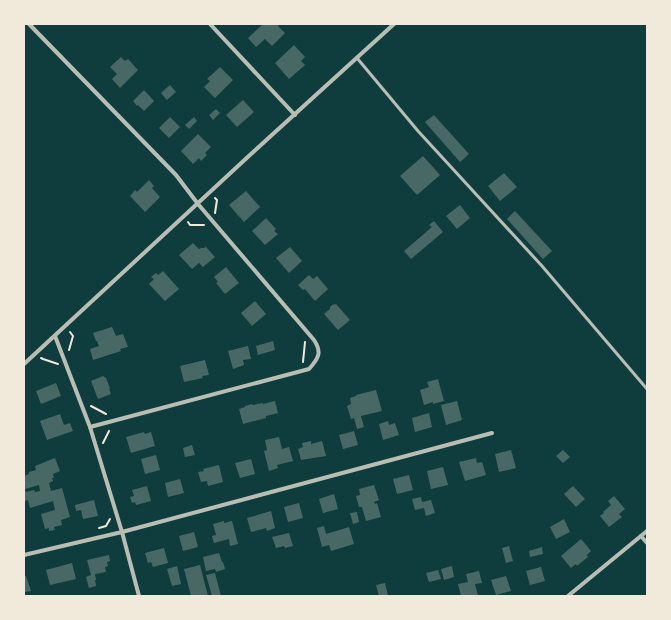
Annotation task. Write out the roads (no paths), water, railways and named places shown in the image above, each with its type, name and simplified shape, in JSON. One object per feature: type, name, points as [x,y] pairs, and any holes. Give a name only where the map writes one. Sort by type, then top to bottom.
[{"type":"street","points":[[29,24],[176,175],[198,204],[314,340],[318,347],[318,354],[315,362],[309,368],[302,371],[90,427]]},
{"type":"street","points":[[210,24],[295,115]]},
{"type":"street","points":[[24,364],[394,24]]},
{"type":"street","points":[[55,336],[90,427],[122,532],[139,596]]},
{"type":"street","points":[[24,555],[122,532],[492,433]]},
{"type":"street","points":[[568,596],[647,531]]},
{"type":"street","points":[[641,536],[647,543]]},
{"type":"lane","points":[[357,58],[418,131],[542,266],[647,389]]}]
